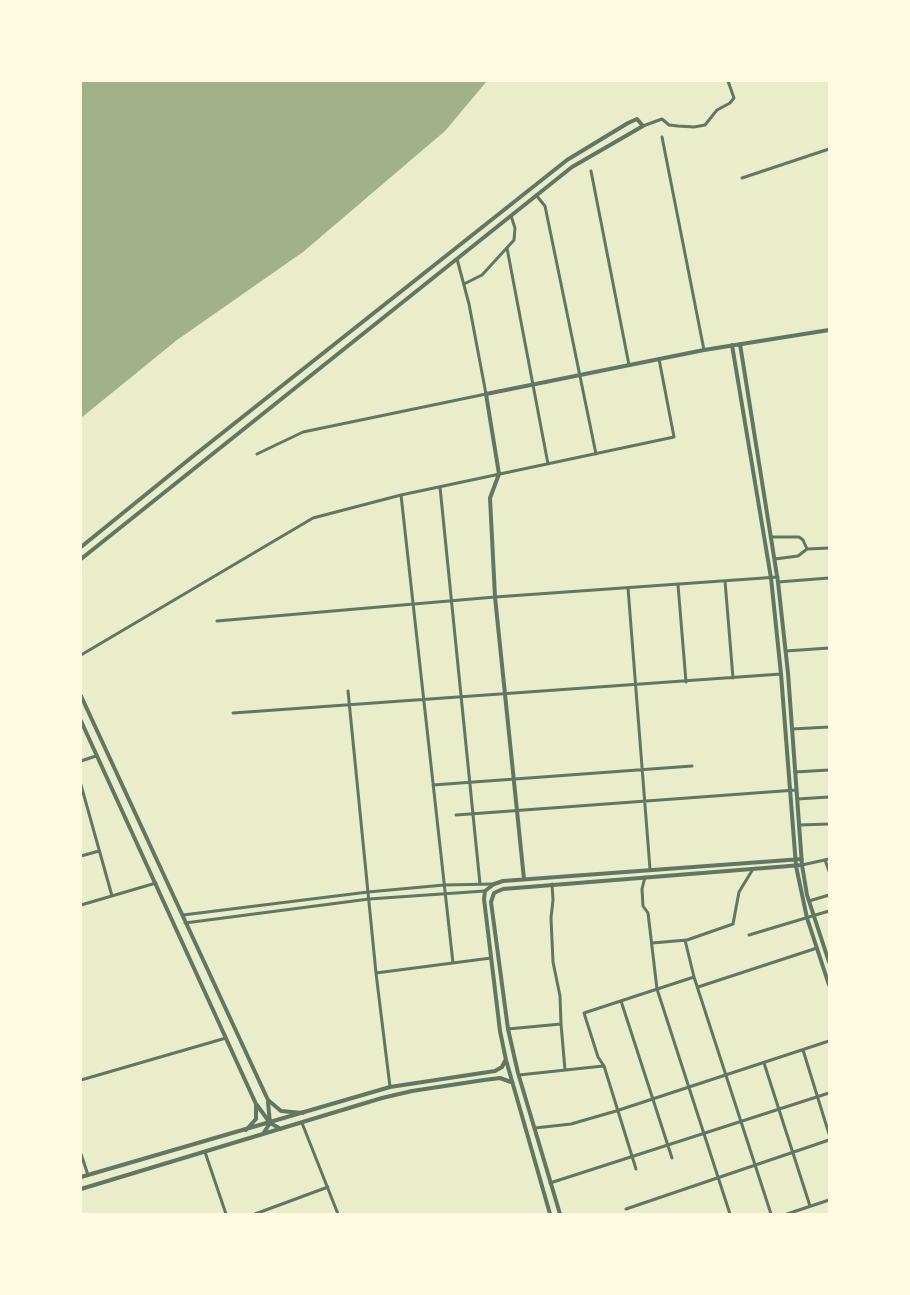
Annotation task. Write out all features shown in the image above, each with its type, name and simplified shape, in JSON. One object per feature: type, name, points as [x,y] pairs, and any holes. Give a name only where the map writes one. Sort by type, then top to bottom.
[{"type":"street","points":[[81,559],[572,167],[642,126],[662,119],[669,125],[705,125],[717,110],[734,98],[728,81]]},
{"type":"street","points":[[81,547],[567,160],[628,123],[637,119],[642,126]]},
{"type":"street","points":[[662,137],[704,350]]},
{"type":"street","points":[[742,178],[829,149]]},
{"type":"street","points":[[591,171],[629,365]]},
{"type":"street","points":[[536,195],[545,206],[596,454]]},
{"type":"street","points":[[464,284],[482,275],[514,240],[515,228],[511,216]]},
{"type":"street","points":[[507,248],[548,464]]},
{"type":"street","points":[[457,259],[486,394],[499,474],[490,498],[495,597],[524,879]]},
{"type":"street","points":[[370,315],[377,323]]},
{"type":"street","points":[[257,454],[303,432],[704,350],[829,330]]},
{"type":"street","points":[[740,344],[778,580],[786,651],[802,865],[809,902],[827,950],[829,962]]},
{"type":"street","points":[[732,345],[771,578],[781,674],[795,860],[807,918],[829,985]]},
{"type":"street","points":[[81,655],[313,518],[401,495],[675,437],[659,359]]},
{"type":"street","points":[[192,457],[200,464]]},
{"type":"street","points":[[440,487],[480,884]]},
{"type":"street","points":[[401,495],[453,963]]},
{"type":"street","points":[[772,537],[799,537],[807,549]]},
{"type":"street","points":[[775,558],[798,556],[807,549],[829,548]]},
{"type":"street","points":[[217,621],[678,584],[771,578],[778,580],[829,578]]},
{"type":"street","points":[[724,581],[733,678]]},
{"type":"street","points":[[678,584],[686,682]]},
{"type":"street","points":[[628,588],[650,869]]},
{"type":"street","points":[[786,651],[829,648]]},
{"type":"street","points":[[233,713],[781,674]]},
{"type":"street","points":[[348,692],[376,973],[390,1087]]},
{"type":"street","points":[[81,696],[267,1100],[270,1123],[262,1135]]},
{"type":"street","points":[[81,721],[256,1104],[270,1123],[282,1129]]},
{"type":"street","points":[[792,729],[829,727]]},
{"type":"street","points":[[81,761],[97,756]]},
{"type":"street","points":[[433,784],[692,766]]},
{"type":"street","points":[[795,772],[829,770]]},
{"type":"street","points":[[81,785],[112,896]]},
{"type":"street","points":[[456,815],[796,790]]},
{"type":"street","points":[[797,799],[829,797]]},
{"type":"street","points":[[799,825],[829,824]]},
{"type":"street","points":[[81,856],[99,851]]},
{"type":"street","points":[[182,915],[368,892],[444,885],[494,884],[524,879],[650,869],[802,859],[827,860],[829,871]]},
{"type":"street","points":[[560,1214],[522,1086],[508,1029],[492,895],[502,889],[796,866],[814,861]]},
{"type":"street","points":[[652,943],[685,940],[733,924],[739,892],[753,869]]},
{"type":"street","points":[[645,877],[642,889],[643,906],[648,913],[657,989],[730,1214]]},
{"type":"street","points":[[81,905],[156,884]]},
{"type":"street","points":[[185,923],[369,900],[485,891],[494,884]]},
{"type":"street","points":[[552,884],[553,962],[560,996],[566,1070]]},
{"type":"street","points":[[485,891],[484,899],[500,1031],[512,1082],[550,1214]]},
{"type":"street","points":[[809,902],[829,895]]},
{"type":"street","points":[[749,935],[829,911]]},
{"type":"street","points":[[685,940],[694,977],[771,1214]]},
{"type":"street","points":[[698,987],[817,948]]},
{"type":"street","points":[[376,973],[491,958]]},
{"type":"street","points":[[636,1169],[616,1111],[604,1066],[598,1057],[584,1013],[694,977]]},
{"type":"street","points":[[621,1001],[672,1158]]},
{"type":"street","points":[[219,1019],[228,1015]]},
{"type":"street","points":[[508,1029],[561,1024]]},
{"type":"street","points":[[81,1080],[227,1038]]},
{"type":"street","points":[[534,1128],[571,1124],[616,1111],[829,1041]]},
{"type":"street","points":[[803,1050],[829,1134]]},
{"type":"street","points":[[81,1177],[390,1087],[495,1071],[502,1067],[506,1060]]},
{"type":"street","points":[[764,1063],[793,1153],[808,1214]]},
{"type":"street","points":[[519,1075],[604,1066]]},
{"type":"street","points":[[472,1074],[474,1082]]},
{"type":"street","points":[[81,1189],[402,1094],[500,1078],[512,1082]]},
{"type":"street","points":[[514,1088],[522,1086]]},
{"type":"street","points":[[550,1183],[829,1093]]},
{"type":"street","points":[[267,1100],[281,1111],[303,1113]]},
{"type":"street","points":[[246,1130],[256,1119],[256,1104]]},
{"type":"street","points":[[302,1123],[338,1214]]},
{"type":"street","points":[[626,1209],[829,1140]]},
{"type":"street","points":[[205,1152],[226,1214]]},
{"type":"street","points":[[81,1154],[88,1175]]},
{"type":"street","points":[[152,1157],[155,1167]]},
{"type":"street","points":[[255,1214],[328,1186]]},
{"type":"street","points":[[787,1214],[829,1200]]},
{"type":"shaded area","points":[[81,81],[487,81],[445,131],[303,252],[177,340],[81,418]]}]
